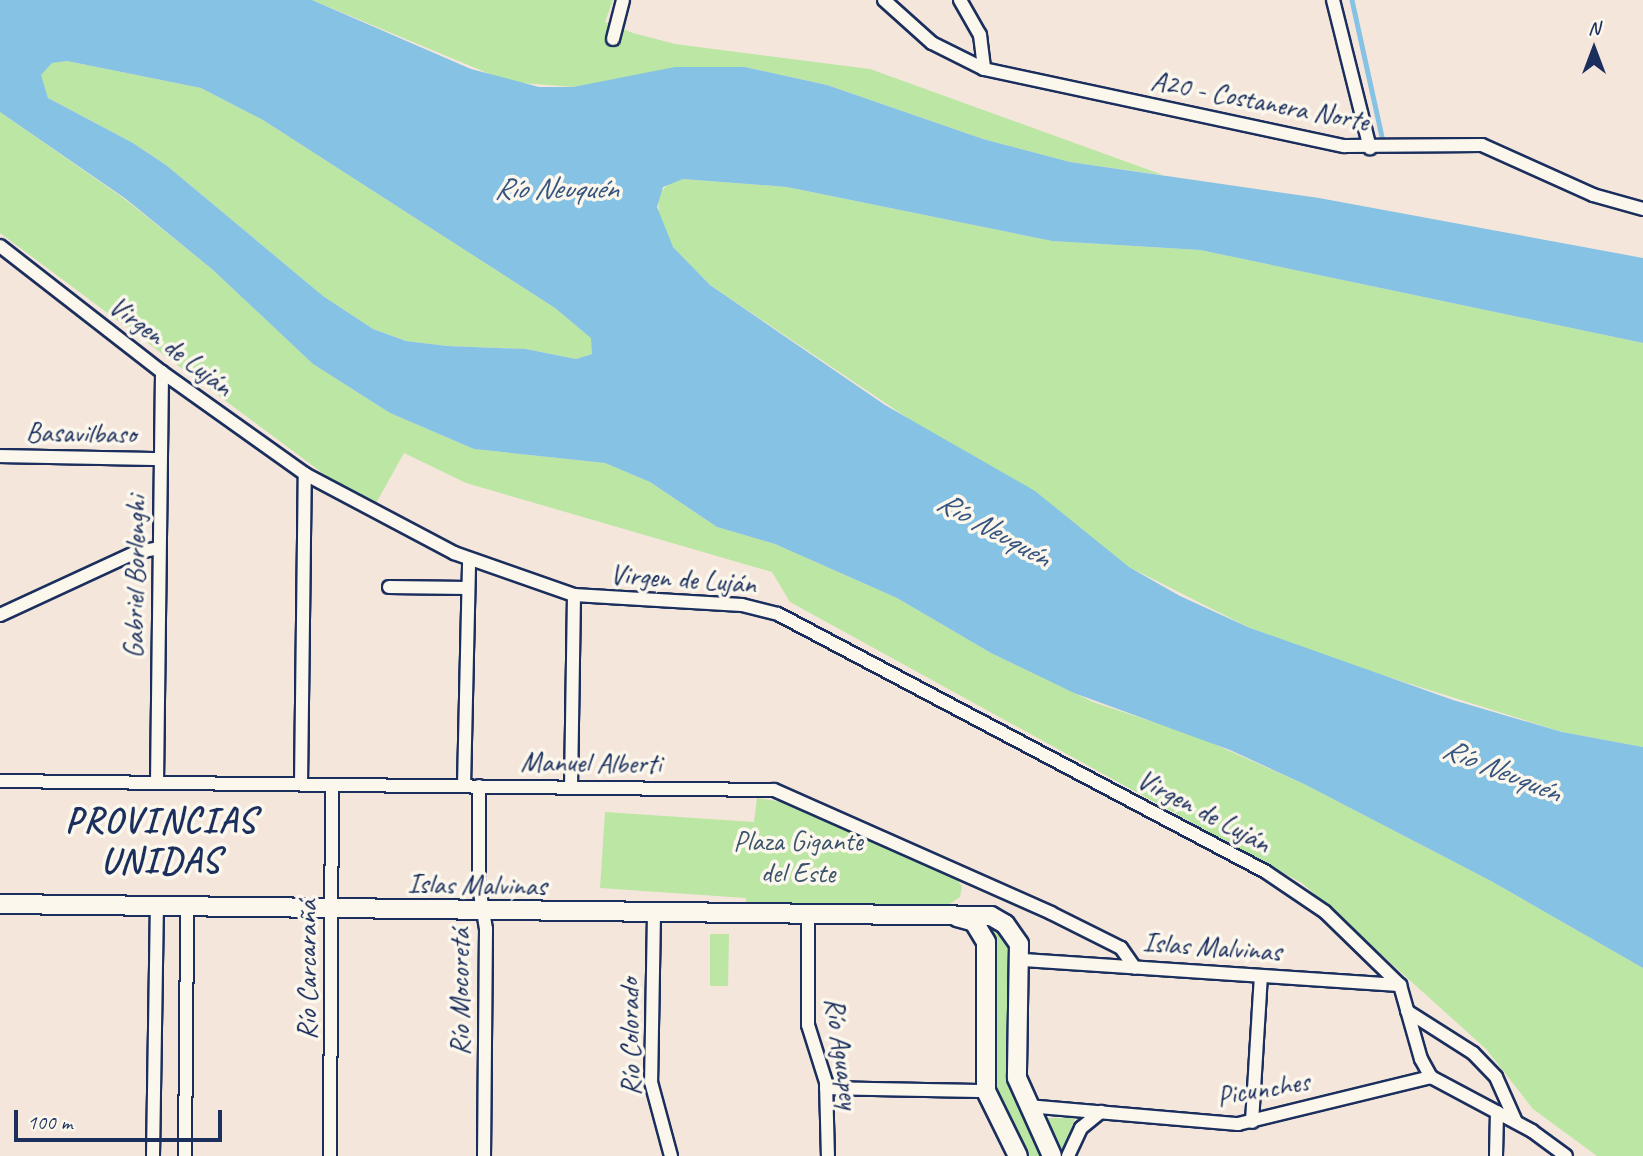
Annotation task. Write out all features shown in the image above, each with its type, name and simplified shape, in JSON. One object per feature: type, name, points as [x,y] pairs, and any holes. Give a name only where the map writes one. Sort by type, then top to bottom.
[{"type":"main road","name":"Islas Malvinas","points":[[0,904],[654,914],[983,914],[998,919],[1015,937],[1022,960]]},
{"type":"main road","points":[[953,916],[974,922],[986,942],[986,1091],[1017,1156]]},
{"type":"main road","points":[[1022,960],[1016,1068],[1027,1105],[1052,1156]]},
{"type":"street","points":[[613,39],[623,0]]},
{"type":"street","name":"A20 - Costanera Norte","points":[[884,0],[932,43],[984,69],[1320,142],[1370,148],[1482,145],[1593,195],[1643,209]]},
{"type":"street","points":[[960,0],[979,34],[984,69]]},
{"type":"street","points":[[1333,0],[1370,148]]},
{"type":"street","name":"Virgen de Luján","points":[[0,246],[162,372],[305,474],[469,559],[574,595],[742,605],[778,614],[1266,872],[1325,912],[1400,985]]},
{"type":"street","name":"Gabriel Borlenghi","points":[[156,783],[162,372]]},
{"type":"street","name":"Basavilbaso","points":[[0,456],[160,459]]},
{"type":"street","points":[[301,784],[305,474]]},
{"type":"street","points":[[0,615],[134,553],[159,548]]},
{"type":"street","points":[[464,786],[469,559]]},
{"type":"street","points":[[389,587],[468,588]]},
{"type":"street","points":[[571,787],[574,595]]},
{"type":"street","name":"Manuel Alberti","points":[[0,781],[757,789],[786,793],[1117,945],[1128,954],[1135,968]]},
{"type":"street","name":"Río Carcarañá","points":[[330,1156],[332,785]]},
{"type":"street","name":"Río Mocoretá","points":[[479,786],[483,911],[484,1156]]},
{"type":"street","points":[[153,1156],[157,907]]},
{"type":"street","points":[[185,1156],[187,907]]},
{"type":"street","name":"Río Colorado","points":[[654,914],[651,1082],[671,1156]]},
{"type":"street","name":"Río Aguapey","points":[[808,915],[808,1025],[826,1088],[828,1156]]},
{"type":"street","name":"Islas Malvinas","points":[[1022,960],[1400,985]]},
{"type":"street","points":[[1252,1122],[1261,976]]},
{"type":"street","points":[[1400,985],[1431,1077],[1516,1122],[1566,1156]]},
{"type":"street","points":[[1407,1011],[1474,1052],[1501,1084],[1516,1122]]},
{"type":"street","name":"Picunches","points":[[1027,1105],[1208,1124],[1252,1122],[1431,1077]]},
{"type":"street","points":[[826,1088],[986,1091]]},
{"type":"street","points":[[1068,1156],[1080,1128],[1101,1112]]},
{"type":"street","points":[[1496,1156],[1497,1112]]},
{"type":"green space","points":[[312,0],[613,0],[605,22],[633,33],[675,44],[870,69],[1163,175],[1070,162],[983,139],[827,85],[745,67],[622,78],[573,87],[509,82]]},
{"type":"green space","points":[[67,61],[201,88],[263,120],[555,308],[592,338],[592,354],[576,359],[526,349],[447,346],[406,341],[373,329],[323,296],[166,165],[133,143],[48,98],[40,75],[52,63]]},
{"type":"green space","points":[[0,112],[126,200],[213,270],[313,364],[390,413],[474,449],[605,463],[650,482],[717,527],[775,544],[897,598],[991,653],[1093,702],[1198,737],[1304,784],[1491,881],[1643,968],[1643,1156],[1597,1156],[1533,1109],[1486,1049],[1302,883],[790,602],[772,572],[466,483],[404,453],[375,505],[336,483],[0,233]]},
{"type":"green space","points":[[683,179],[787,187],[1052,241],[1200,250],[1643,343],[1643,747],[1562,732],[1347,664],[1250,628],[1129,567],[710,285],[673,247],[659,218],[658,195],[669,183]]},
{"type":"green space","name":"Plaza Gigante del Este","points":[[757,798],[796,804],[957,880],[962,886],[960,897],[948,905],[746,903],[746,898],[600,888],[605,812],[754,822]]},
{"type":"green space","points":[[984,922],[1012,944],[1010,1082],[1043,1156],[1025,1156],[993,1096],[989,931]]},
{"type":"green space","points":[[710,934],[729,934],[728,986],[710,986]]},
{"type":"green space","points":[[1044,1118],[1075,1118],[1064,1148],[1057,1147]]},
{"type":"water","name":"Río Neuquén","points":[[0,0],[312,0],[471,69],[539,87],[573,87],[675,67],[745,67],[827,85],[983,139],[1070,162],[1319,198],[1643,258],[1643,343],[1200,250],[1052,241],[787,187],[683,179],[663,187],[657,207],[673,247],[710,285],[885,405],[1035,491],[1129,567],[1180,596],[1250,628],[1453,700],[1562,732],[1643,747],[1643,968],[1491,881],[1304,784],[1230,750],[1074,693],[991,653],[897,598],[775,544],[717,527],[650,482],[605,463],[474,449],[390,413],[313,364],[213,270],[126,199],[0,112]],"holes":[[[67,61],[201,88],[263,120],[555,308],[591,338],[592,354],[576,359],[526,349],[447,346],[406,341],[373,329],[323,296],[166,165],[133,143],[48,98],[41,75],[52,63]]]},
{"type":"waterway","points":[[1352,0],[1383,141]]},
{"type":"district","name":"PROVINCIAS UNIDAS","points":[[161,841]]}]
